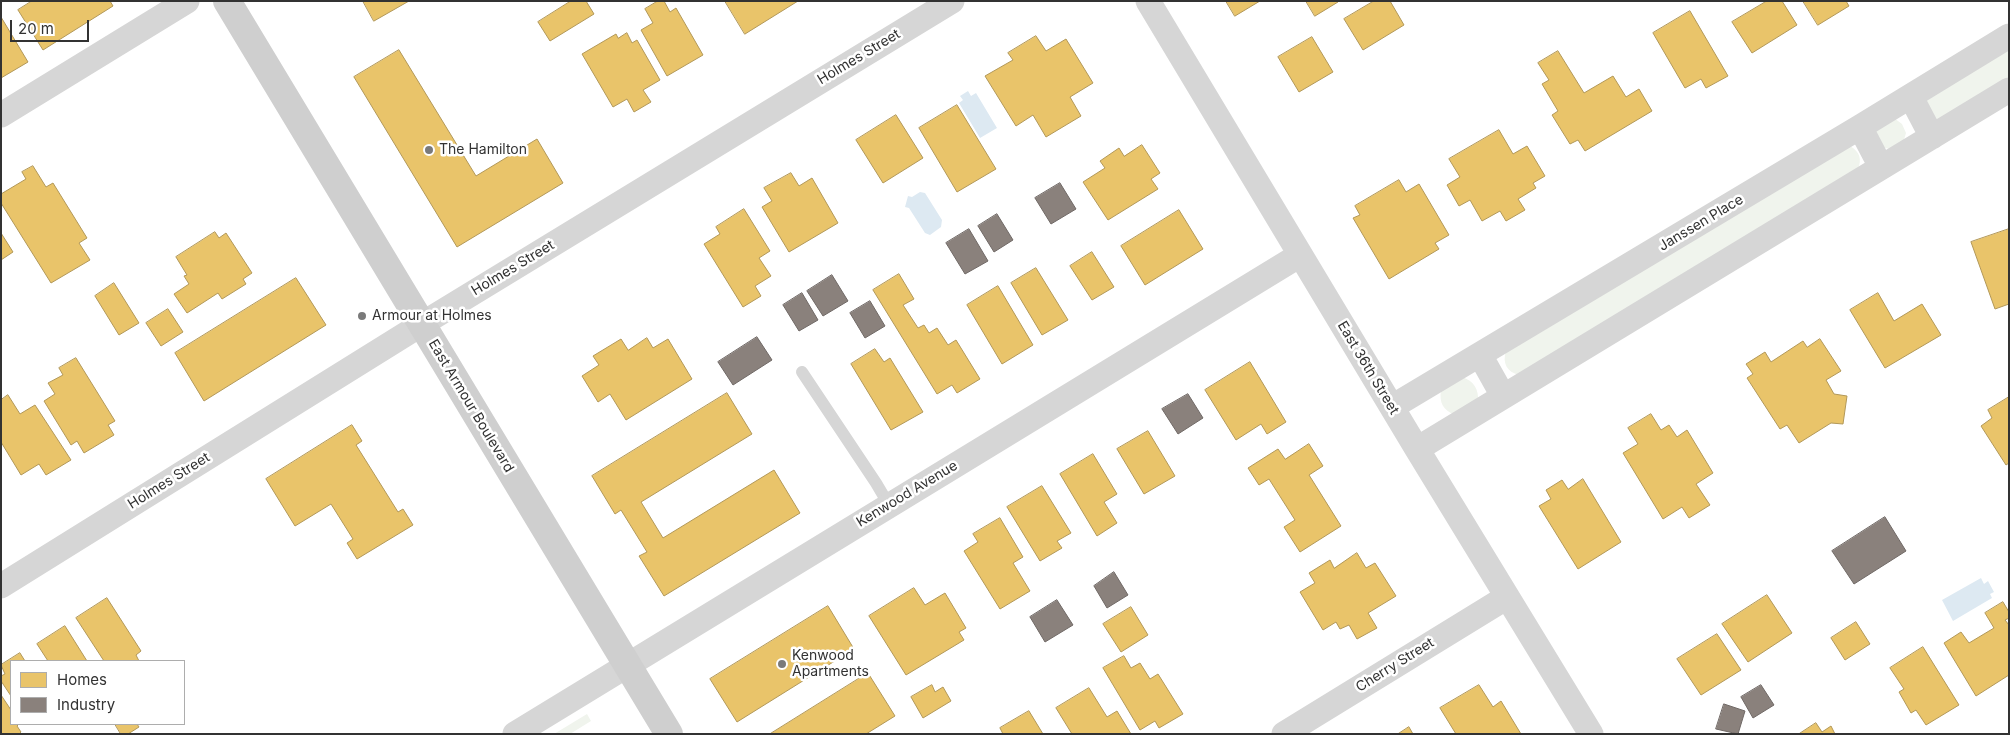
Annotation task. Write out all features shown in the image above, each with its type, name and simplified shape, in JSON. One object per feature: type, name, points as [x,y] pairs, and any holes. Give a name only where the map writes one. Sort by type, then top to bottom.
[{"type":"main road","name":"East Armour Boulevard","points":[[227,1],[669,734]]},
{"type":"street","points":[[1,115],[187,1]]},
{"type":"street","name":"Holmes Street","points":[[1,586],[422,324],[952,1]]},
{"type":"street","name":"East 36th Street","points":[[1148,1],[1417,449],[1591,734]]},
{"type":"street","name":"Janssen Place","points":[[1392,407],[1911,97],[2009,36]]},
{"type":"street","points":[[1417,449],[2009,90]]},
{"type":"street","points":[[1911,97],[1932,137]]},
{"type":"street","points":[[1860,127],[1881,167]]},
{"type":"street","name":"Kenwood Avenue","points":[[514,734],[1300,255]]},
{"type":"street","points":[[1480,355],[1503,396]]},
{"type":"street","name":"Cherry Street","points":[[1284,734],[1507,597]]},
{"type":"lane","points":[[802,372],[889,505]]},
{"type":"shaded area","points":[[2009,43],[2009,79],[1945,118],[1934,120],[1924,98]]},
{"type":"shaded area","points":[[968,91],[971,96],[976,93],[997,128],[980,138],[959,103],[963,100],[960,96]]},
{"type":"shaded area","points":[[1894,118],[1902,124],[1906,133],[1903,143],[1890,149],[1885,148],[1876,137],[1876,127]]},
{"type":"shaded area","points":[[1850,146],[1859,156],[1858,169],[1519,375],[1511,372],[1506,366],[1506,351]]},
{"type":"shaded area","points":[[920,192],[925,193],[942,220],[941,227],[930,235],[925,233],[909,208],[905,207],[908,196],[912,197]]},
{"type":"shaded area","points":[[1462,377],[1475,386],[1478,393],[1478,402],[1455,415],[1447,411],[1443,406],[1441,390]]},
{"type":"shaded area","points":[[1981,578],[1984,584],[1988,581],[1994,592],[1990,594],[1992,598],[1953,621],[1942,600]]},
{"type":"shaded area","points":[[587,714],[591,721],[570,734],[554,734]]},
{"type":"building: Homes","points":[[32,1],[110,1],[113,6],[43,50],[18,10]]},
{"type":"building: Homes","points":[[363,1],[409,1],[374,21]]},
{"type":"building: Homes","points":[[571,1],[586,1],[594,14],[550,41],[538,22]]},
{"type":"building: Homes","points":[[658,1],[664,1],[670,12],[676,8],[703,55],[667,76],[641,30],[653,23],[645,9]]},
{"type":"building: Homes","points":[[725,1],[798,1],[745,34]]},
{"type":"building: Homes","points":[[1226,1],[1260,1],[1235,16]]},
{"type":"building: Homes","points":[[1306,1],[1338,1],[1338,2],[1315,16]]},
{"type":"building: Homes","points":[[1374,1],[1390,1],[1404,25],[1363,50],[1344,19]]},
{"type":"building: Homes","points":[[1767,1],[1782,1],[1797,25],[1752,53],[1732,22]]},
{"type":"building: Homes","points":[[1803,1],[1846,1],[1849,6],[1818,25]]},
{"type":"building: Homes","points":[[1690,11],[1728,76],[1706,88],[1701,79],[1685,88],[1653,33]]},
{"type":"building: Homes","points":[[1,17],[28,62],[1,78]]},
{"type":"building: Homes","points":[[627,33],[632,43],[637,40],[660,80],[643,90],[651,102],[634,112],[627,99],[613,107],[582,54],[616,34],[618,38]]},
{"type":"building: Homes","points":[[1036,36],[1046,51],[1066,39],[1093,83],[1070,97],[1081,116],[1046,137],[1033,115],[1016,126],[985,76],[1013,60],[1008,53]]},
{"type":"building: Homes","points":[[1312,37],[1333,72],[1299,92],[1278,57]]},
{"type":"building: Homes","name":"The Hamilton","points":[[399,50],[476,176],[537,139],[563,183],[457,247],[354,77]]},
{"type":"building: Homes","points":[[1558,51],[1584,93],[1613,76],[1626,97],[1639,89],[1652,111],[1585,151],[1578,140],[1570,144],[1552,115],[1558,111],[1542,84],[1549,80],[1538,63]]},
{"type":"building: Homes","points":[[957,105],[996,169],[957,192],[919,128]]},
{"type":"building: Homes","points":[[896,115],[923,158],[883,183],[856,140]]},
{"type":"building: Homes","points":[[1499,130],[1513,154],[1527,146],[1545,176],[1533,183],[1536,188],[1518,199],[1525,210],[1506,221],[1500,211],[1482,221],[1470,200],[1459,206],[1447,185],[1460,177],[1449,159]]},
{"type":"building: Homes","points":[[1142,145],[1160,173],[1151,179],[1158,189],[1108,220],[1083,182],[1105,168],[1100,161],[1119,148],[1124,156]]},
{"type":"building: Homes","points":[[33,166],[46,187],[53,183],[87,238],[79,243],[90,260],[51,283],[1,203],[1,194],[26,179],[22,172]]},
{"type":"building: Homes","points":[[791,173],[799,186],[812,178],[838,223],[789,252],[762,207],[772,201],[764,188]]},
{"type":"building: Homes","points":[[1399,180],[1406,192],[1419,184],[1449,235],[1435,243],[1439,249],[1389,279],[1353,218],[1360,215],[1355,206]]},
{"type":"building: Homes","points":[[744,209],[770,251],[759,258],[771,276],[755,286],[761,296],[743,307],[704,244],[720,234],[716,227]]},
{"type":"building: Homes","points":[[1179,210],[1203,249],[1145,285],[1121,246]]},
{"type":"building: Homes","points":[[2009,229],[2009,304],[1995,309],[1971,242]]},
{"type":"building: Homes","points":[[215,232],[219,238],[226,233],[252,273],[243,279],[246,284],[222,299],[218,293],[187,313],[174,294],[189,284],[184,276],[187,275],[176,257]]},
{"type":"building: Homes","points":[[1,233],[13,252],[1,260]]},
{"type":"building: Homes","points":[[1092,252],[1114,287],[1092,300],[1070,266]]},
{"type":"building: Homes","points":[[1036,268],[1068,320],[1042,335],[1011,283]]},
{"type":"building: Homes","points":[[899,274],[914,299],[903,305],[918,328],[924,325],[929,333],[937,328],[948,345],[956,340],[980,379],[957,393],[952,385],[937,394],[873,290]]},
{"type":"building: Homes","points":[[296,278],[326,325],[204,401],[175,353]]},
{"type":"building: Homes","points":[[114,283],[139,323],[119,335],[95,296]]},
{"type":"building: Homes","points":[[998,286],[1033,345],[1002,364],[967,305]]},
{"type":"building: Homes","points":[[1878,293],[1894,321],[1922,304],[1941,335],[1885,368],[1850,310]]},
{"type":"building: Homes","points":[[168,309],[183,332],[161,346],[146,323]]},
{"type":"building: Homes","points":[[647,338],[653,348],[668,339],[692,379],[626,420],[610,394],[598,402],[582,376],[599,365],[593,356],[621,339],[628,350]]},
{"type":"building: Homes","points":[[1820,339],[1841,371],[1826,380],[1834,394],[1847,396],[1843,424],[1831,423],[1799,443],[1787,425],[1780,429],[1747,378],[1753,374],[1746,364],[1765,352],[1771,362],[1803,341],[1807,347]]},
{"type":"building: Homes","points":[[875,349],[884,362],[890,358],[923,412],[891,430],[851,364]]},
{"type":"building: Homes","points":[[76,358],[115,421],[108,425],[114,435],[84,453],[77,441],[71,445],[44,401],[55,394],[48,383],[63,375],[59,368]]},
{"type":"building: Homes","points":[[1250,362],[1286,422],[1267,434],[1261,424],[1236,440],[1205,390]]},
{"type":"building: Homes","points":[[727,393],[752,434],[641,502],[663,538],[774,470],[800,513],[664,596],[639,556],[647,552],[621,510],[615,514],[592,476]]},
{"type":"building: Homes","points":[[8,395],[20,414],[35,405],[71,460],[46,475],[39,464],[21,475],[1,442],[1,400]]},
{"type":"building: Homes","points":[[2009,397],[2009,463],[2006,465],[1981,426],[1992,418],[1988,410]]},
{"type":"building: Homes","points":[[1651,414],[1661,430],[1669,425],[1677,437],[1687,430],[1713,473],[1696,484],[1710,505],[1689,518],[1682,507],[1663,519],[1623,453],[1638,444],[1628,428]]},
{"type":"building: Homes","points":[[352,425],[362,441],[356,445],[398,512],[403,509],[413,525],[357,559],[347,543],[353,539],[331,504],[295,526],[266,479]]},
{"type":"building: Homes","points":[[1148,431],[1175,476],[1144,494],[1117,449]]},
{"type":"building: Homes","points":[[1309,444],[1323,466],[1309,475],[1341,526],[1300,552],[1284,527],[1295,520],[1269,479],[1259,485],[1248,468],[1278,449],[1285,459]]},
{"type":"building: Homes","points":[[1093,454],[1117,494],[1104,502],[1117,523],[1097,536],[1060,474]]},
{"type":"building: Homes","points":[[1583,479],[1621,542],[1578,569],[1539,506],[1551,499],[1546,490],[1562,480],[1568,489]]},
{"type":"building: Homes","points":[[1042,486],[1071,533],[1057,541],[1062,548],[1040,561],[1007,507]]},
{"type":"building: Homes","points":[[1000,518],[1023,557],[1013,563],[1030,591],[1000,609],[964,551],[978,542],[973,534]]},
{"type":"building: Homes","points":[[1357,553],[1366,568],[1375,563],[1396,596],[1368,613],[1377,628],[1357,639],[1349,625],[1340,629],[1336,622],[1323,630],[1300,592],[1315,583],[1309,573],[1330,560],[1334,568]]},
{"type":"building: Homes","points":[[914,588],[925,605],[945,593],[966,628],[959,632],[964,640],[906,675],[869,616]]},
{"type":"building: Homes","points":[[1767,595],[1792,633],[1748,662],[1722,624]]},
{"type":"building: Homes","points":[[107,598],[141,651],[136,655],[138,660],[103,660],[76,618]]},
{"type":"building: Homes","points":[[2003,602],[2009,612],[2009,618],[2005,620],[2009,625],[2009,675],[1976,696],[1944,643],[1961,632],[1969,643],[1994,628],[1985,613]]},
{"type":"building: Homes","name":"Kenwood Apartments","points":[[828,606],[854,649],[737,722],[710,679]]},
{"type":"building: Homes","points":[[1131,607],[1148,635],[1121,652],[1103,624]]},
{"type":"building: Homes","points":[[1856,622],[1870,644],[1845,660],[1831,638]]},
{"type":"building: Homes","points":[[65,626],[86,660],[47,660],[37,644]]},
{"type":"building: Homes","points":[[1717,634],[1741,670],[1701,695],[1677,659]]},
{"type":"building: Homes","points":[[1923,647],[1959,705],[1926,725],[1916,710],[1911,713],[1899,692],[1904,689],[1890,668]]},
{"type":"building: Homes","points":[[20,653],[24,660],[10,660],[10,694],[1,681],[1,676],[5,674],[1,665]]},
{"type":"building: Homes","points":[[1124,656],[1131,668],[1140,663],[1150,679],[1158,674],[1183,714],[1159,728],[1155,721],[1140,730],[1103,668]]},
{"type":"building: Homes","name":"Kenwood Apartments","points":[[868,673],[895,716],[866,734],[770,734]]},
{"type":"building: Homes","points":[[932,685],[935,692],[943,687],[951,701],[923,718],[911,697]]},
{"type":"building: Homes","points":[[1479,685],[1493,707],[1501,701],[1521,734],[1456,734],[1440,708]]},
{"type":"building: Homes","points":[[1089,688],[1107,717],[1117,711],[1131,734],[1072,734],[1056,708]]},
{"type":"building: Homes","points":[[1,695],[10,708],[10,725],[18,725],[21,732],[19,734],[1,734]]},
{"type":"building: Homes","points":[[1029,711],[1043,734],[1003,734],[1000,728]]},
{"type":"building: Homes","points":[[1816,723],[1822,732],[1831,726],[1835,734],[1799,734]]},
{"type":"building: Homes","points":[[116,725],[138,725],[139,727],[128,734],[121,734]]},
{"type":"building: Homes","points":[[1409,727],[1413,734],[1398,734]]},
{"type":"building: Industry","points":[[1060,183],[1076,209],[1051,224],[1035,198]]},
{"type":"building: Industry","points":[[997,214],[1013,240],[994,252],[978,226]]},
{"type":"building: Industry","points":[[969,229],[988,261],[965,274],[946,243]]},
{"type":"building: Industry","points":[[832,275],[848,301],[823,316],[807,291]]},
{"type":"building: Industry","points":[[802,293],[818,320],[799,331],[783,305]]},
{"type":"building: Industry","points":[[870,301],[885,326],[865,338],[850,313]]},
{"type":"building: Industry","points":[[757,337],[772,360],[733,385],[718,362]]},
{"type":"building: Industry","points":[[1188,394],[1203,418],[1178,434],[1162,409]]},
{"type":"building: Industry","points":[[1885,517],[1906,551],[1854,584],[1832,551]]},
{"type":"building: Industry","points":[[1114,572],[1128,595],[1107,608],[1094,586]]},
{"type":"building: Industry","points":[[1057,600],[1073,625],[1045,642],[1030,617]]},
{"type":"building: Industry","points":[[1761,685],[1774,705],[1753,718],[1741,697]]},
{"type":"building: Industry","points":[[1724,704],[1745,711],[1738,734],[1716,729]]},
{"type":"place","name":"The Hamilton","points":[[429,150]]},
{"type":"place","name":"Armour at Holmes","points":[[362,316]]},
{"type":"place","name":"Kenwood Apartments","points":[[782,664]]}]
